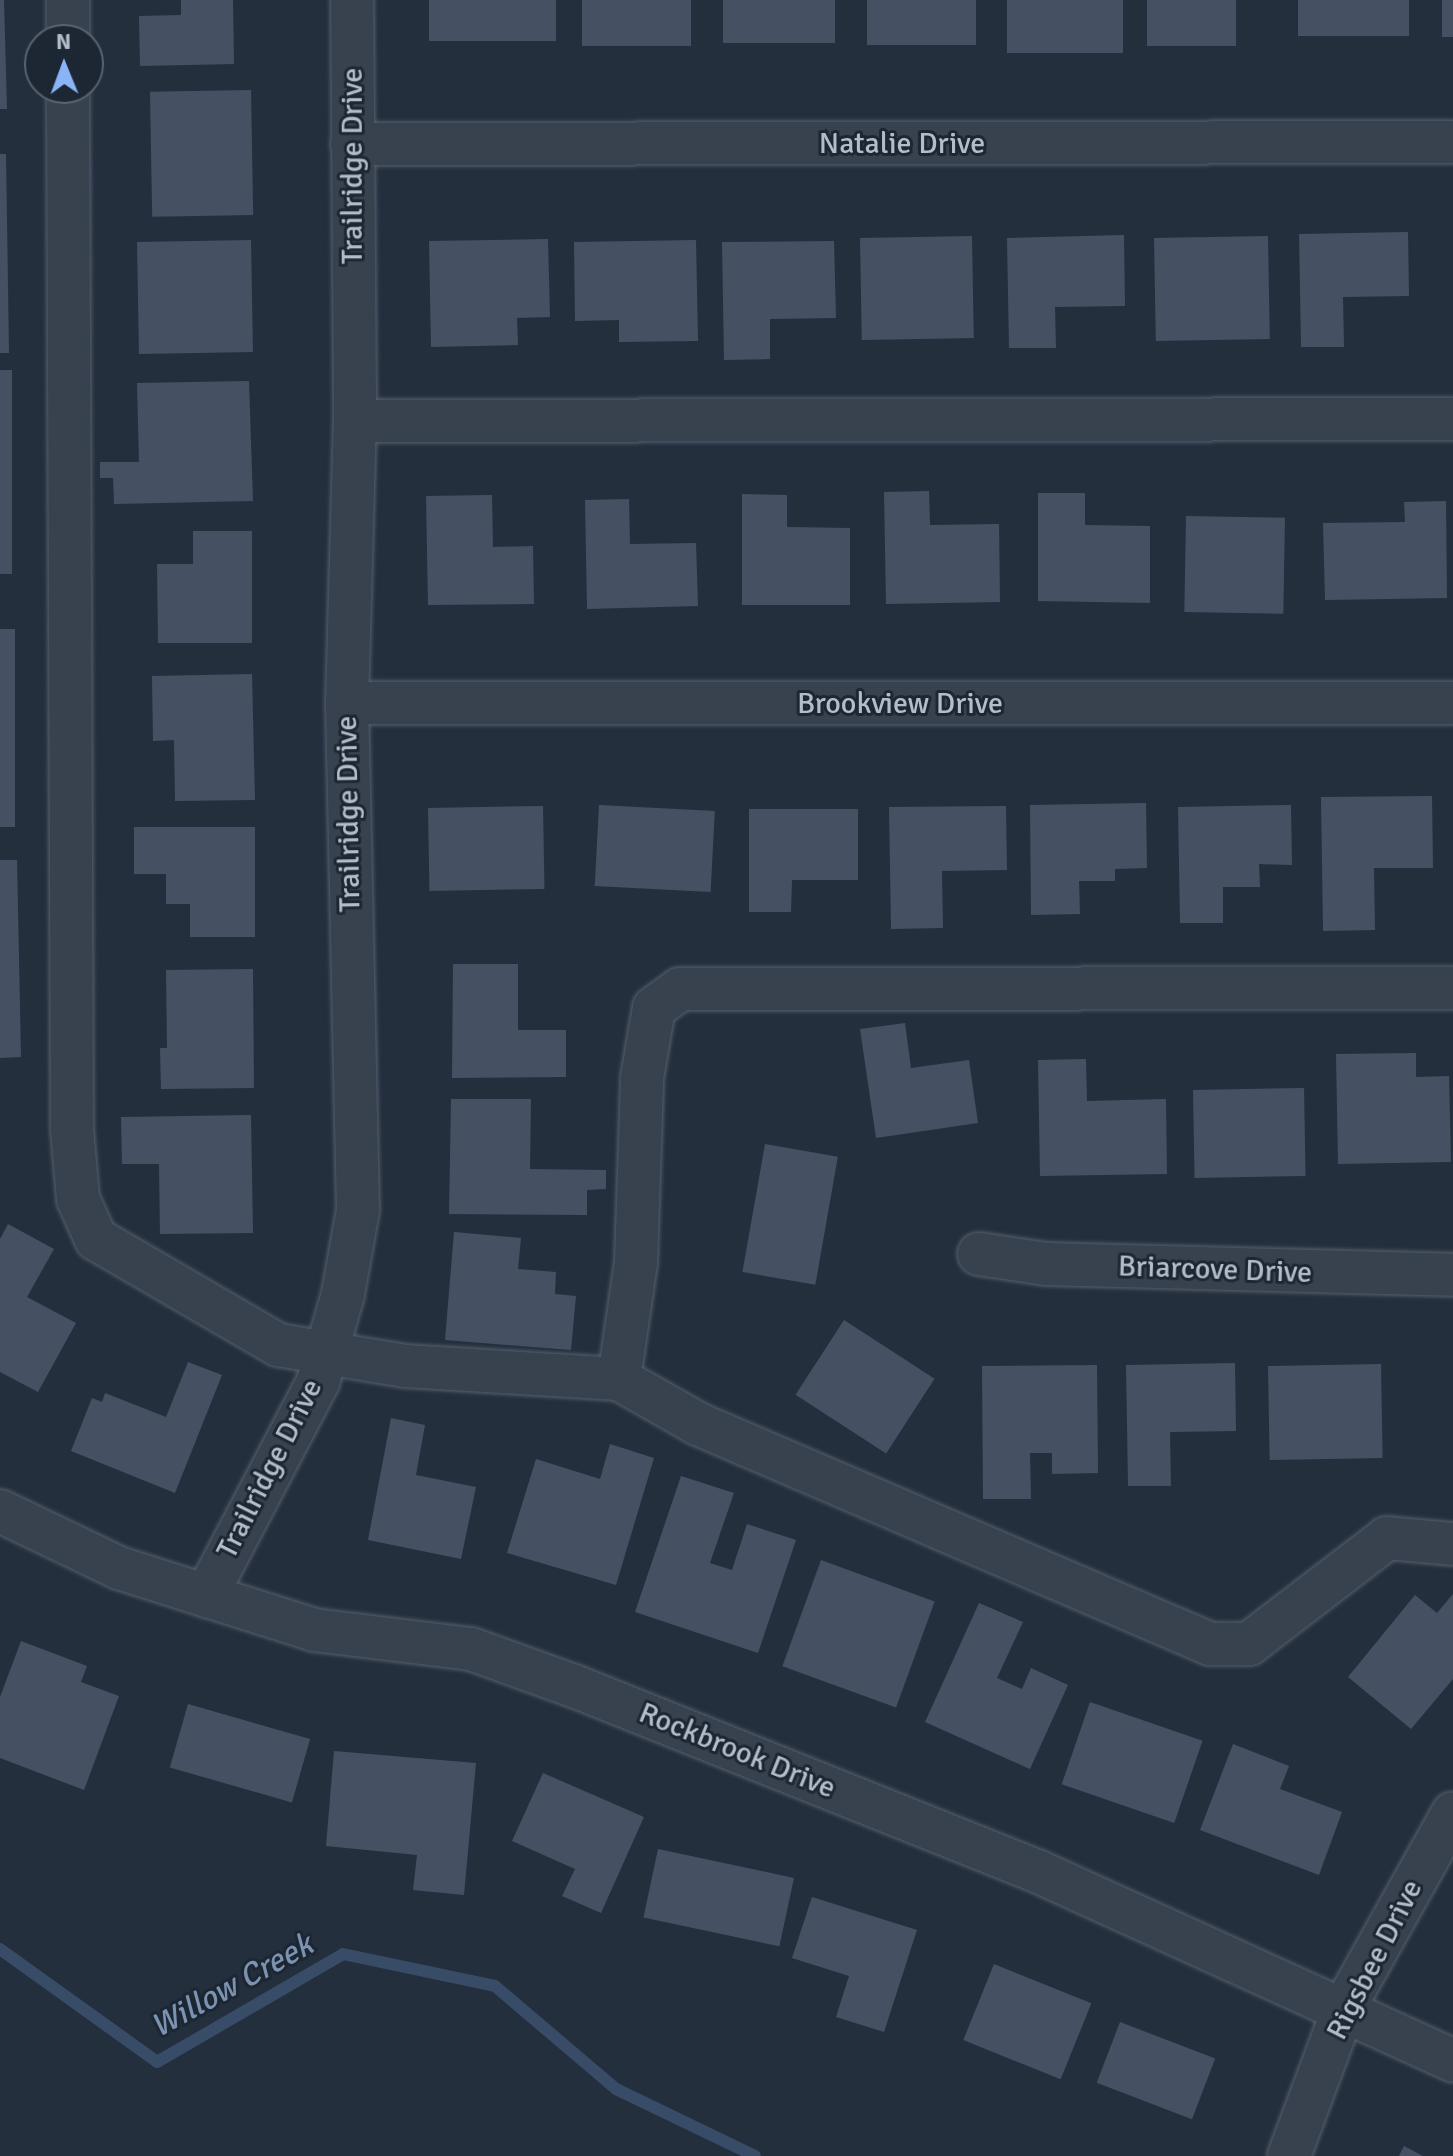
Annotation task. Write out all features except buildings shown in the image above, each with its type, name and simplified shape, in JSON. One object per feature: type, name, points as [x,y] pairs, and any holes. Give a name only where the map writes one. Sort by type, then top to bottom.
[{"type":"street","points":[[68,0],[68,24]]},
{"type":"street","name":"Trailridge Drive","points":[[206,1596],[318,1382],[343,1294],[358,1210],[347,703],[355,421],[352,0]]},
{"type":"street","points":[[68,104],[72,1129],[78,1199],[96,1239],[278,1345],[405,1366],[619,1379],[698,1424],[1210,1644],[1249,1644],[1387,1538],[1453,1544]]},
{"type":"street","name":"Natalie Drive","points":[[352,144],[1453,142]]},
{"type":"street","points":[[355,421],[1453,419]]},
{"type":"street","name":"Brookview Drive","points":[[347,703],[1453,703]]},
{"type":"street","points":[[619,1379],[636,1263],[642,1078],[654,1008],[680,989],[1453,988]]},
{"type":"street","name":"Briarcove Drive","points":[[979,1254],[1046,1264],[1453,1275]]},
{"type":"street","name":"Rockbrook Drive","points":[[0,1511],[119,1568],[314,1630],[471,1649],[515,1665],[1037,1871],[1344,2008],[1453,2061]]},
{"type":"street","name":"Rigsbee Drive","points":[[1289,2156],[1344,2008],[1453,1813]]},
{"type":"waterway","name":"Willow Creek","points":[[0,1949],[157,2062],[343,1954],[495,1986],[616,2089],[755,2156]]}]
